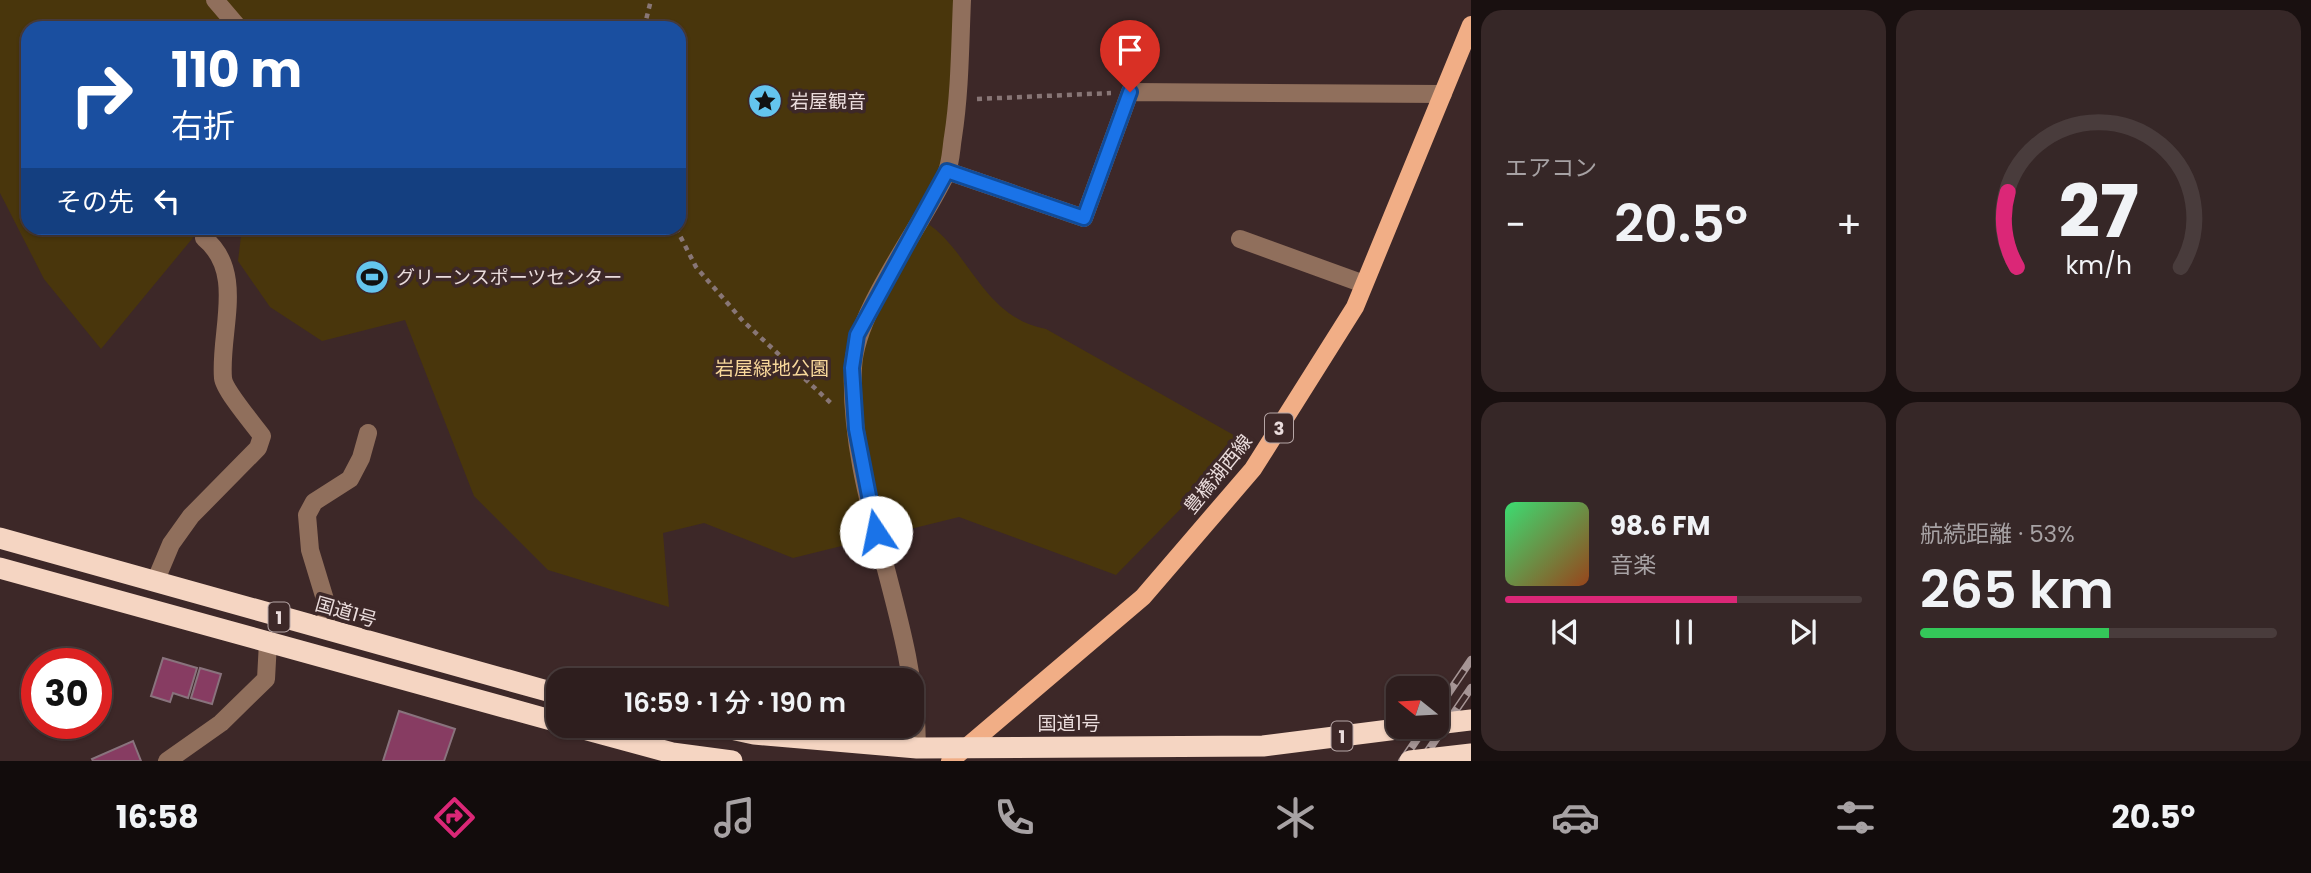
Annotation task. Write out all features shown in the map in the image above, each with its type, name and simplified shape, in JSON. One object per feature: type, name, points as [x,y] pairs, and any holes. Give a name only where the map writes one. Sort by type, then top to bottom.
[{"type":"highway","name":"国道1号","points":[[0,538],[546,691]]},
{"type":"highway","name":"1","points":[[0,568],[546,719]]},
{"type":"highway","points":[[1449,723],[1471,720]]},
{"type":"highway","name":"国道1号","points":[[801,738],[917,748],[1263,746],[1386,730]]},
{"type":"highway","points":[[617,738],[672,753],[732,761]]},
{"type":"highway","points":[[1410,761],[1471,754]]},
{"type":"main road","name":"豊橋湖西線","points":[[950,761],[1143,597],[1254,469],[1354,307],[1471,25]]},
{"type":"street","points":[[215,0],[233,21]]},
{"type":"street","points":[[917,748],[917,708],[906,644],[881,557],[856,429],[852,368],[857,335],[947,171],[959,100],[962,0]]},
{"type":"street","points":[[947,171],[1084,218],[1130,92],[1443,94]]},
{"type":"street","points":[[155,582],[171,544],[191,516],[258,448],[262,436],[222,381],[228,289],[219,250],[204,238]]},
{"type":"street","points":[[1240,239],[1364,284]]},
{"type":"street","points":[[325,630],[327,606],[310,550],[307,515],[314,502],[349,479],[361,458],[368,433]]},
{"type":"street","points":[[167,761],[177,751],[222,723],[266,679],[268,642]]},
{"type":"path","points":[[646,21],[650,0]]},
{"type":"path","points":[[959,100],[1130,92]]},
{"type":"path","points":[[680,235],[696,267],[743,321],[786,359],[856,429]]},
{"type":"green space","name":"岩屋緑地公園","points":[[0,0],[958,0],[951,124],[927,223],[942,236],[979,283],[1007,312],[1046,329],[1246,442],[1116,575],[959,517],[793,558],[704,523],[663,533],[669,607],[548,570],[474,496],[405,320],[322,341],[270,307],[238,261],[241,235],[686,235],[686,21],[21,21],[21,234],[0,193]]},
{"type":"green space","name":"岩屋緑地公園","points":[[21,235],[195,235],[101,349],[44,279]]},
{"type":"building","points":[[163,658],[197,668],[188,698],[173,693],[170,702],[151,696]]},
{"type":"building","points":[[200,668],[221,674],[212,704],[191,698]]},
{"type":"building","points":[[399,711],[455,729],[444,761],[383,761]]},
{"type":"building","points":[[133,741],[141,761],[92,759]]},
{"type":"railway","points":[[1449,692],[1471,660]]},
{"type":"railway","points":[[1421,761],[1471,688]]},
{"type":"railway","points":[[1402,761],[1417,739]]},
{"type":"place","name":"岩屋観音","points":[[765,101]]},
{"type":"place","name":"グリーンスポーツセンター","points":[[372,277]]},
{"type":"route","points":[[876,532],[856,429],[852,368],[857,335],[947,171],[1084,218],[1130,92]]}]
